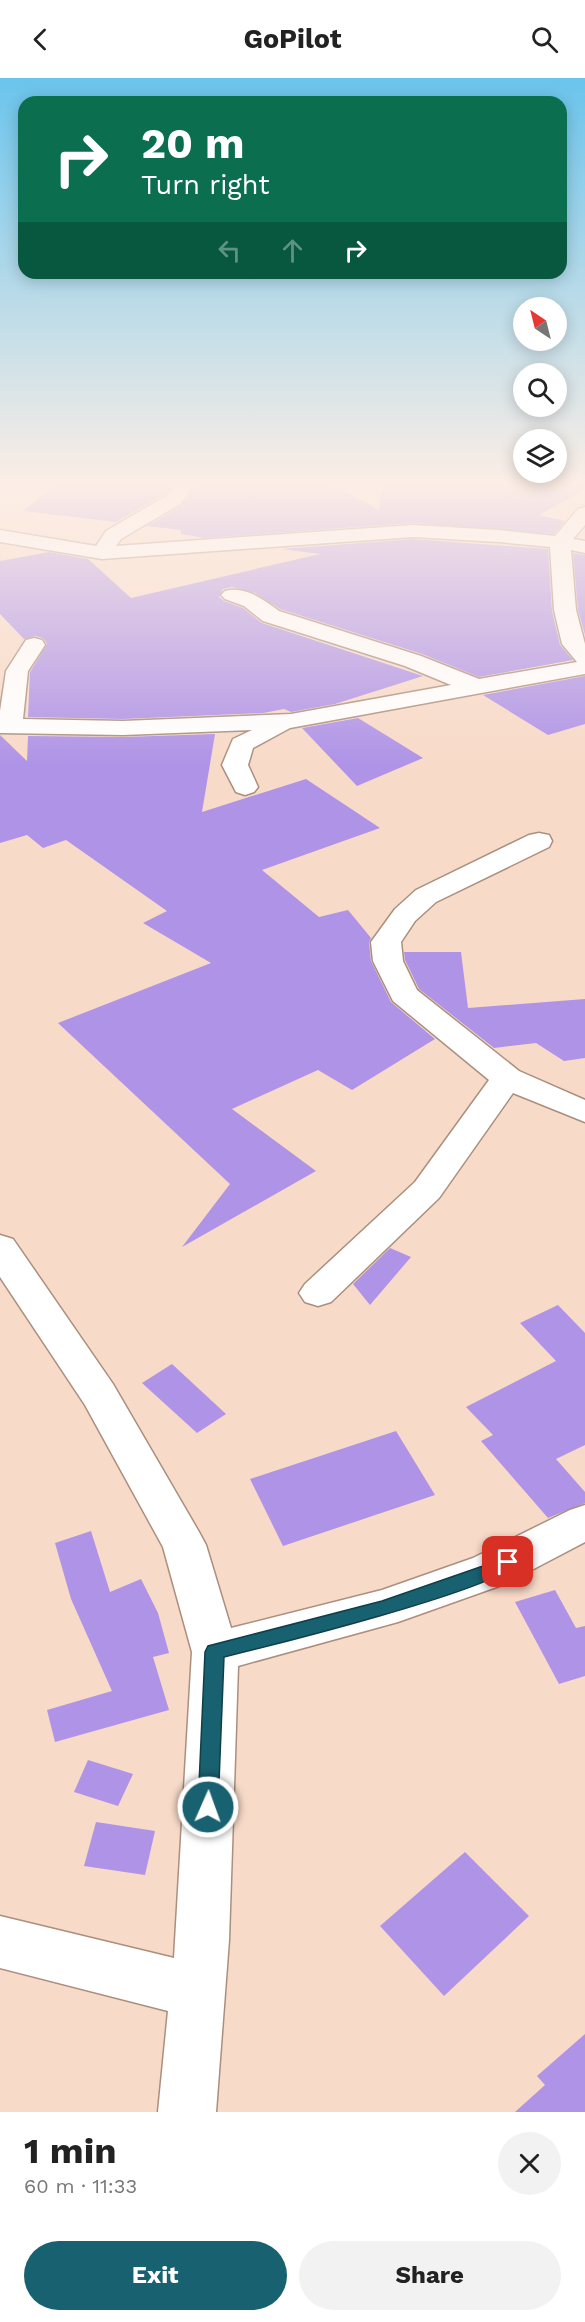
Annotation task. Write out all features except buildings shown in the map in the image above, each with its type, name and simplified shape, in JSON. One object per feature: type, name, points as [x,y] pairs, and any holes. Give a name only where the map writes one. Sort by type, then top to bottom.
[{"type":"street","points":[[562,576],[565,610],[573,644],[585,657]]},
{"type":"street","points":[[232,595],[252,601],[271,616],[413,661],[475,686]]},
{"type":"street","points":[[34,645],[17,671],[5,726],[123,728],[291,721],[585,667]]},
{"type":"street","points":[[245,787],[235,765],[242,744],[260,733],[291,721]]},
{"type":"street","points":[[539,841],[426,896],[405,915],[386,942],[388,961],[404,995],[507,1077],[585,1112]]},
{"type":"street","points":[[318,1293],[427,1190],[507,1077]]},
{"type":"street","points":[[0,1248],[99,1395],[184,1545],[215,1652],[202,1940],[187,2112]]},
{"type":"street","points":[[215,1652],[382,1609],[479,1575],[585,1522]]},
{"type":"street","points":[[0,1942],[198,1990]]},
{"type":"route","points":[[208,1807],[215,1652],[382,1609],[508,1562]]}]
